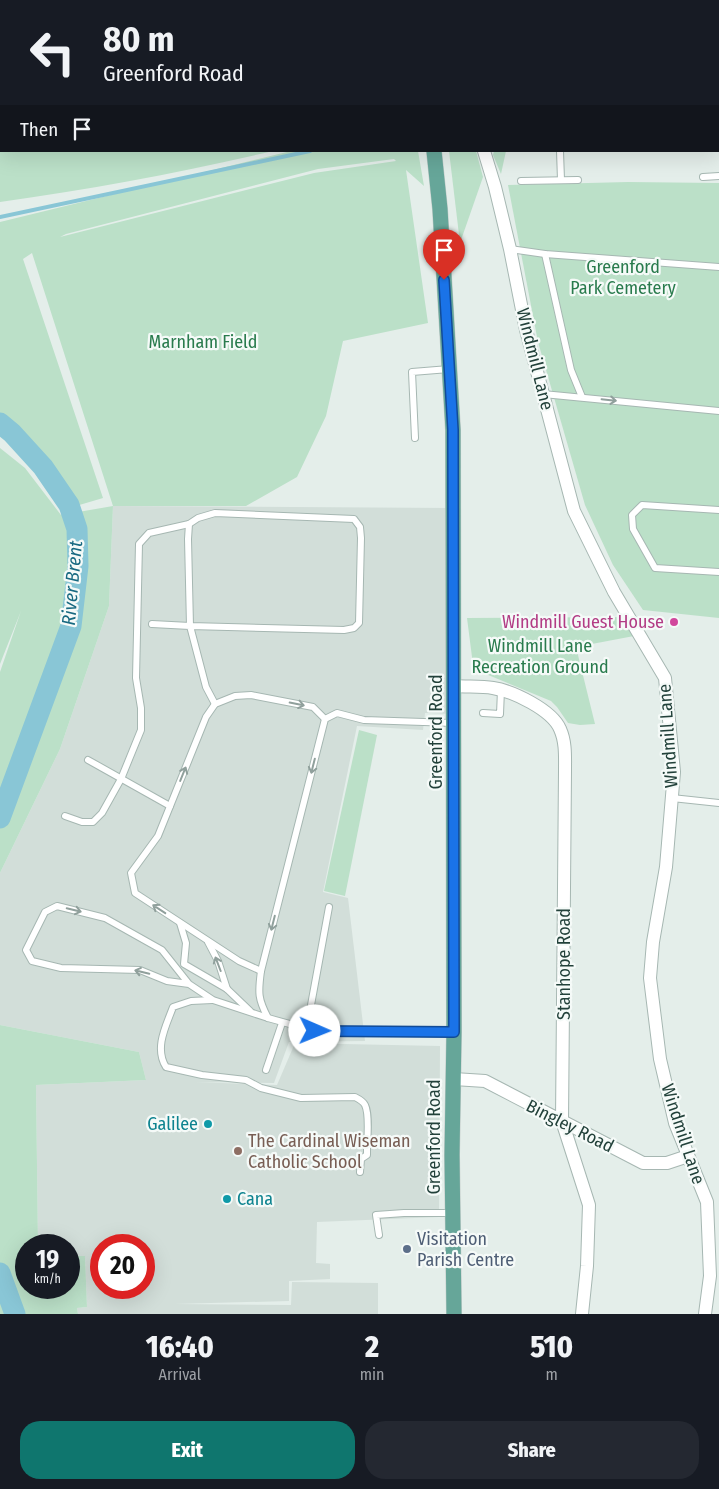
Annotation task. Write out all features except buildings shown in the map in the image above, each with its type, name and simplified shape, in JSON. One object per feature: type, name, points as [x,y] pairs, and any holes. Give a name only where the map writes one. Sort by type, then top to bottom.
[{"type":"main road","name":"Greenford Road","points":[[434,152],[440,209],[453,430],[454,1314]]},
{"type":"street","name":"Windmill Lane","points":[[484,152],[510,249],[526,330],[574,510],[614,592],[665,678],[674,772],[666,867],[653,942],[650,978],[660,1059],[675,1123],[707,1202],[710,1276],[705,1314]]},
{"type":"street","name":"Stanhope Road","points":[[454,686],[493,688],[538,706],[552,717],[560,728],[564,742],[562,1121],[589,1205],[587,1266],[582,1314]]},
{"type":"street","name":"Bingley Road","points":[[454,1079],[485,1081],[643,1164],[667,1163],[688,1156]]},
{"type":"lane","points":[[560,152],[561,180]]},
{"type":"lane","points":[[703,177],[719,176]]},
{"type":"lane","points":[[521,181],[578,180]]},
{"type":"lane","points":[[510,249],[545,254],[719,267]]},
{"type":"lane","points":[[545,254],[571,370],[582,398]]},
{"type":"lane","points":[[415,438],[412,372],[450,369]]},
{"type":"lane","points":[[543,394],[719,411]]},
{"type":"lane","points":[[719,510],[642,505],[632,515],[634,529],[655,568],[719,572]]},
{"type":"lane","points":[[65,816],[82,822],[93,822],[102,813],[121,779],[141,730],[136,678],[139,544],[149,532],[189,524],[198,518],[215,513],[354,519],[360,527],[359,623],[354,628],[344,630],[152,624]]},
{"type":"lane","points":[[189,524],[190,626],[206,687],[215,704]]},
{"type":"lane","points":[[483,713],[500,714],[501,690]]},
{"type":"lane","points":[[261,971],[239,961],[135,893],[130,873],[158,836],[206,717],[215,704],[235,696],[251,695],[313,707],[326,718]]},
{"type":"lane","points":[[326,718],[337,713],[364,720],[454,723]]},
{"type":"lane","points":[[268,1018],[261,1004],[258,992],[261,971],[326,718]]},
{"type":"lane","points":[[88,760],[170,806]]},
{"type":"lane","points":[[672,798],[719,803]]},
{"type":"lane","points":[[189,984],[167,981],[140,970],[61,968],[32,961],[26,950],[45,912],[57,906],[105,918],[162,950],[189,984],[213,1000],[282,1023],[315,1031],[454,1032]]},
{"type":"lane","points":[[315,1031],[311,1005],[328,907]]},
{"type":"lane","points":[[180,923],[186,943],[184,964],[227,990],[251,1012]]},
{"type":"lane","points":[[208,941],[218,961],[227,990]]},
{"type":"lane","points":[[213,1000],[191,1001],[173,1008],[162,1037],[160,1055],[166,1067],[202,1075],[246,1080],[261,1088],[301,1098],[356,1097],[366,1107],[367,1118],[368,1150],[367,1155],[361,1159],[360,1172]]},
{"type":"lane","points":[[266,1070],[282,1023]]},
{"type":"lane","points":[[379,1235],[376,1215],[453,1213]]},
{"type":"shaded area","points":[[113,506],[452,508],[454,714],[425,713],[423,730],[357,726],[323,892],[348,898],[365,1041],[289,1042],[274,1083],[196,1082],[277,1085],[295,1043],[440,1046],[439,1217],[317,1222],[316,1263],[330,1264],[330,1279],[289,1281],[289,1301],[175,1304],[291,1305],[292,1282],[378,1283],[378,1314],[78,1314],[77,1308],[87,1307],[85,1256],[80,1256],[80,1234],[38,1234],[36,1085],[146,1080],[139,1052],[0,1025],[0,873],[60,749],[109,606]]},
{"type":"green space","points":[[0,152],[268,152],[69,192],[0,202]]},
{"type":"green space","name":"Marnham Field","points":[[287,152],[418,152],[424,186],[406,170],[428,323],[343,341],[326,416],[297,477],[246,506],[113,506],[32,253],[23,259],[103,498],[76,506],[32,445],[0,418],[0,222]],"holes":[[[394,159],[396,161],[314,173],[60,237],[318,169]]]},
{"type":"green space","points":[[449,152],[476,152],[483,177],[460,243]]},
{"type":"green space","points":[[494,152],[506,152],[501,174],[493,155]]},
{"type":"green space","name":"Greenford Park Cemetery","points":[[628,182],[719,183],[719,618],[643,610],[613,565],[585,505],[538,342],[508,185]]},
{"type":"green space","points":[[0,448],[25,468],[61,515],[113,506],[109,606],[60,749],[0,873],[0,672],[21,611],[0,664]]},
{"type":"green space","name":"Windmill Lane Recreation Ground","points":[[625,617],[634,636],[576,647],[595,724],[580,725],[568,723],[551,701],[481,672],[475,666],[472,657],[467,618]]},
{"type":"green space","points":[[359,730],[377,735],[345,896],[324,891]]},
{"type":"green space","points":[[0,1025],[139,1052],[146,1080],[36,1085],[38,1234],[15,1234],[15,1299],[80,1299],[80,1256],[85,1256],[87,1307],[77,1308],[78,1314],[0,1314]]},
{"type":"waterway","points":[[0,217],[305,152]]},
{"type":"waterway","name":"River Brent","points":[[0,423],[12,433],[43,467],[69,505],[77,529],[78,566],[71,626],[0,818]]},
{"type":"waterway","name":"River Brent","points":[[0,1273],[15,1314]]},
{"type":"place","name":"Windmill Guest House","points":[[674,622]]},
{"type":"place","name":"Galilee","points":[[208,1124]]},
{"type":"place","name":"The Cardinal Wiseman Catholic School","points":[[238,1151]]},
{"type":"place","name":"Cana","points":[[227,1199]]},
{"type":"place","name":"Visitation Parish Centre","points":[[407,1249]]},
{"type":"route","points":[[315,1031],[454,1032],[453,430],[444,280]]}]
